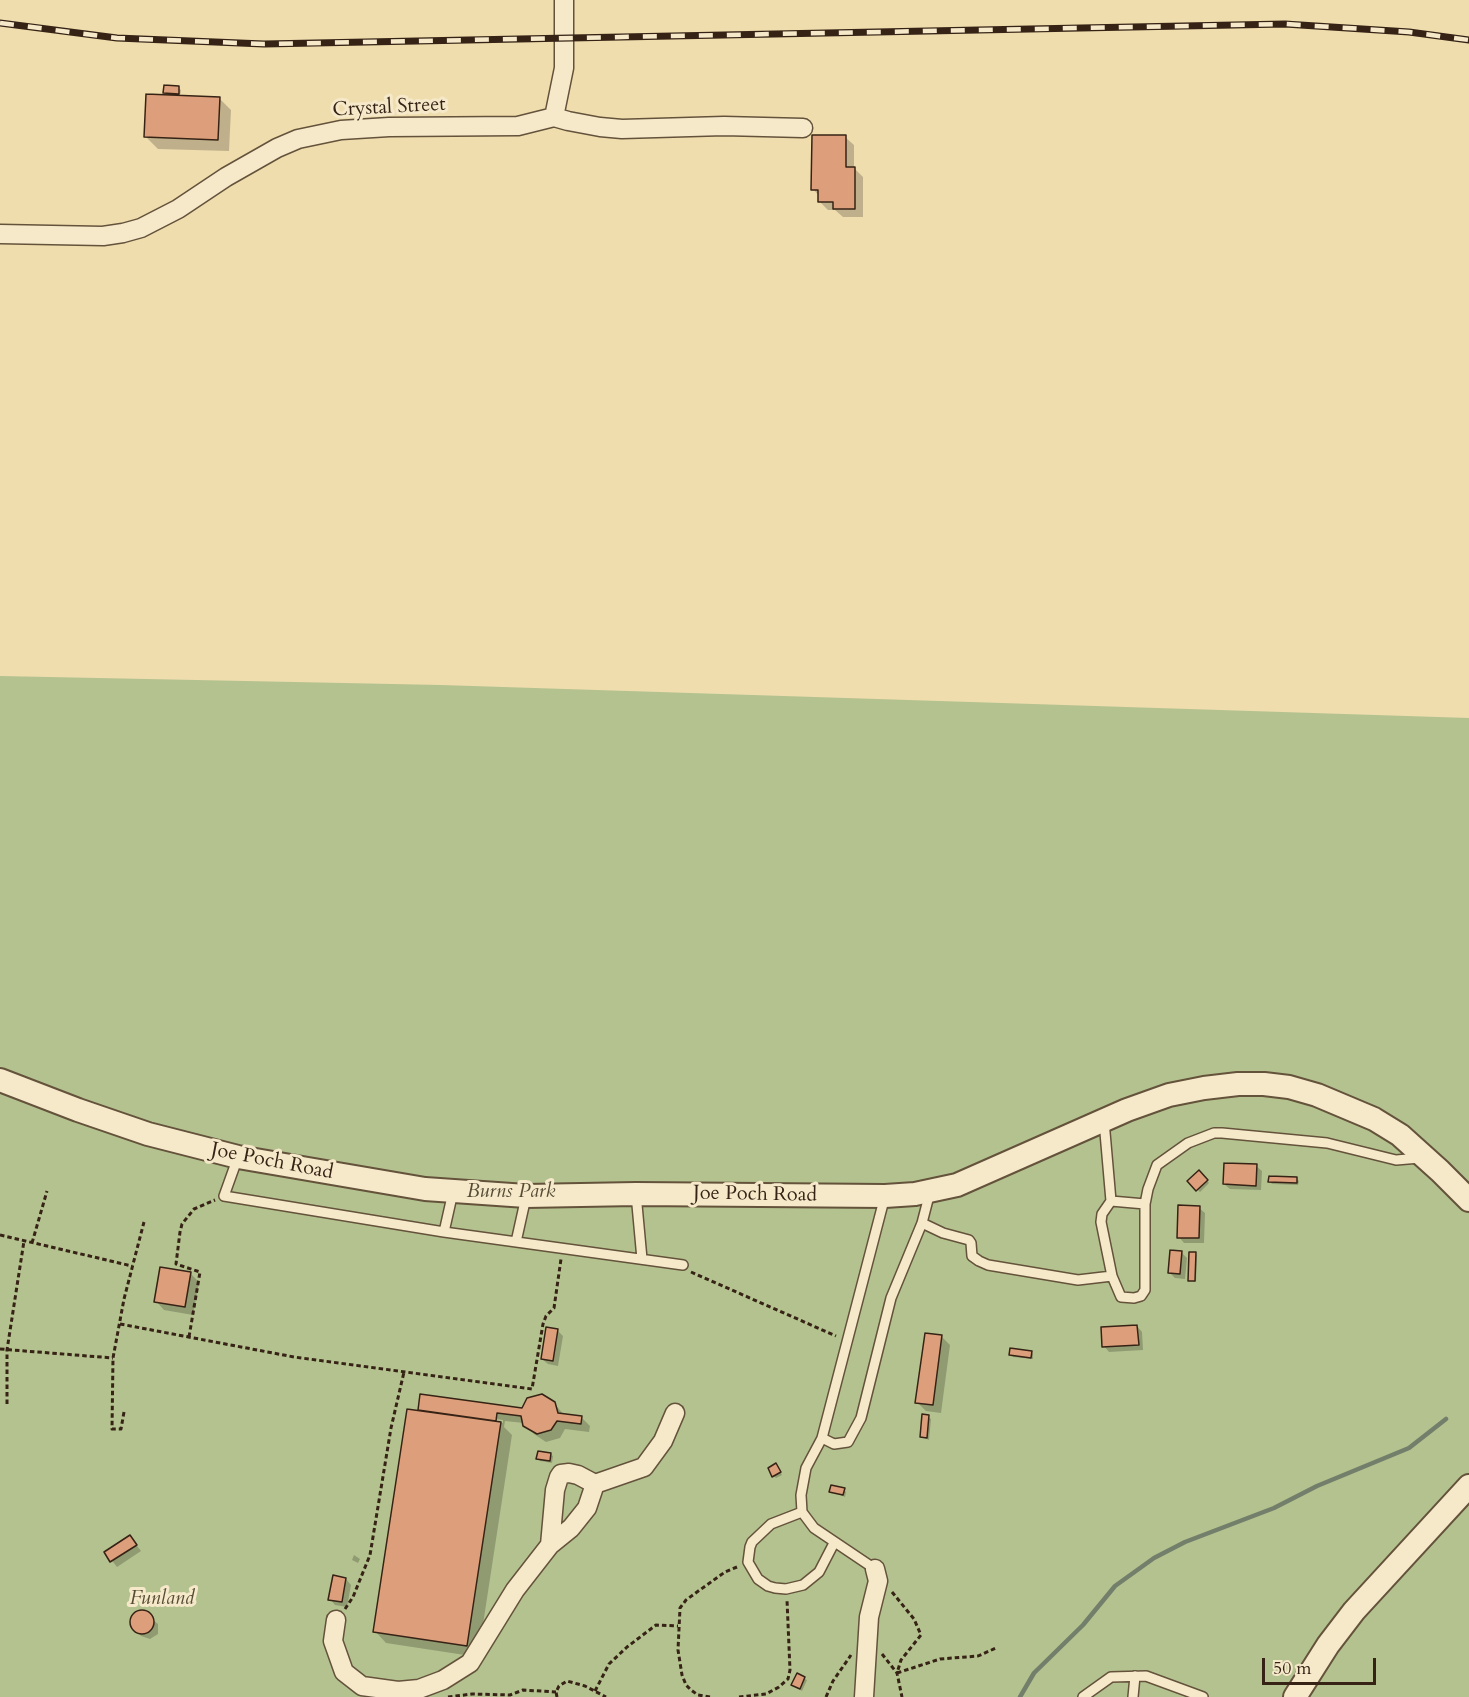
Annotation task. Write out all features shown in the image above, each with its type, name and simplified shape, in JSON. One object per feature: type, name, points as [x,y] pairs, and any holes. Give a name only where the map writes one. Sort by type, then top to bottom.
[{"type":"street","points":[[554,117],[564,68],[564,0]]},
{"type":"street","name":"Crystal Street","points":[[0,234],[103,236],[141,228],[178,209],[226,177],[277,148],[298,140],[341,130],[518,126],[554,117],[568,122],[622,129],[724,126],[802,128]]},
{"type":"street","name":"Joe Poch Road","points":[[0,1080],[148,1134],[238,1157],[453,1192],[526,1196],[636,1194],[885,1196],[930,1192],[957,1185],[1104,1120],[1169,1095],[1238,1084],[1272,1085],[1317,1095],[1374,1119],[1400,1135],[1469,1200]]},
{"type":"street","points":[[550,1545],[555,1490],[561,1474],[578,1475],[595,1484],[644,1467],[663,1441],[675,1413]]},
{"type":"street","points":[[336,1620],[333,1641],[344,1672],[362,1686],[398,1694],[443,1680],[470,1663],[514,1590],[550,1545],[588,1508],[595,1484]]},
{"type":"street","points":[[1295,1697],[1328,1645],[1354,1611],[1469,1486]]},
{"type":"street","points":[[864,1697],[869,1617],[878,1581],[875,1569]]},
{"type":"lane","points":[[1104,1120],[1111,1201],[1102,1215],[1101,1222],[1112,1276],[1121,1297],[1134,1298],[1144,1294],[1145,1204],[1148,1189],[1157,1165],[1188,1143],[1214,1133],[1327,1143],[1396,1160],[1425,1157]]},
{"type":"lane","points":[[238,1157],[224,1196],[444,1232],[684,1265]]},
{"type":"lane","points":[[444,1232],[453,1192]]},
{"type":"lane","points":[[822,1438],[834,1444],[848,1442],[858,1426],[891,1298],[922,1223],[930,1192]]},
{"type":"lane","points":[[636,1194],[642,1259]]},
{"type":"lane","points":[[516,1242],[526,1196]]},
{"type":"lane","points":[[875,1569],[814,1528],[802,1512],[803,1479],[810,1457],[822,1438],[885,1196]]},
{"type":"lane","points":[[1111,1201],[1145,1204]]},
{"type":"lane","points":[[922,1223],[943,1233],[966,1238],[971,1244],[971,1252],[975,1259],[988,1264],[1078,1280],[1112,1276]]},
{"type":"lane","points":[[802,1512],[771,1524],[750,1547],[748,1562],[762,1583],[786,1589],[803,1586],[819,1572],[834,1543]]},
{"type":"lane","points":[[1083,1697],[1111,1677],[1135,1676],[1146,1676],[1203,1697]]},
{"type":"lane","points":[[1133,1697],[1135,1676]]},
{"type":"path","points":[[32,1243],[47,1191]]},
{"type":"path","points":[[189,1337],[200,1272],[176,1264],[180,1232],[187,1216],[194,1209],[224,1196]]},
{"type":"path","points":[[123,1412],[121,1429],[112,1429],[113,1358],[123,1299],[144,1222]]},
{"type":"path","points":[[0,1235],[132,1266]]},
{"type":"path","points":[[7,1404],[7,1350],[24,1241]]},
{"type":"path","points":[[120,1324],[294,1357],[532,1389],[543,1324],[546,1316],[554,1308],[563,1249]]},
{"type":"path","points":[[684,1265],[694,1274],[848,1342]]},
{"type":"path","points":[[0,1349],[113,1358]]},
{"type":"path","points":[[336,1620],[353,1597],[370,1555],[390,1428],[404,1372]]},
{"type":"path","points":[[710,1697],[698,1695],[686,1685],[680,1663],[678,1626],[680,1608],[686,1600],[725,1572],[748,1562]]},
{"type":"path","points":[[875,1569],[914,1620],[921,1635],[901,1660],[897,1673]]},
{"type":"path","points":[[739,1697],[766,1694],[788,1679],[790,1670],[786,1589]]},
{"type":"path","points":[[595,1691],[609,1664],[627,1647],[656,1625],[678,1626]]},
{"type":"path","points":[[826,1697],[846,1660],[868,1636],[897,1673],[902,1697]]},
{"type":"path","points":[[897,1673],[940,1659],[978,1656],[996,1648]]},
{"type":"path","points":[[448,1697],[472,1694],[510,1695],[523,1690],[556,1695],[559,1686],[572,1681],[606,1697]]},
{"type":"green space","name":"Burns Park","points":[[0,676],[441,685],[1469,718],[1469,1697],[0,1697]]},
{"type":"building","points":[[164,85],[179,86],[179,94],[163,93]]},
{"type":"building","points":[[146,94],[220,97],[218,140],[144,137]]},
{"type":"building","points":[[812,135],[846,135],[846,167],[855,167],[855,209],[833,209],[833,202],[818,202],[818,190],[811,190]]},
{"type":"building","points":[[1224,1163],[1257,1164],[1256,1186],[1223,1184]]},
{"type":"building","points":[[1199,1170],[1208,1180],[1196,1191],[1187,1181]]},
{"type":"building","points":[[1269,1176],[1297,1177],[1297,1183],[1268,1182]]},
{"type":"building","points":[[1178,1205],[1200,1206],[1199,1238],[1177,1238]]},
{"type":"building","points":[[1170,1250],[1182,1251],[1180,1274],[1168,1273]]},
{"type":"building","points":[[1189,1252],[1196,1252],[1195,1281],[1188,1281]]},
{"type":"building","points":[[160,1267],[191,1272],[185,1307],[154,1302]]},
{"type":"building","points":[[1137,1325],[1139,1345],[1102,1347],[1101,1327]]},
{"type":"building","points":[[546,1327],[558,1329],[553,1361],[541,1359]]},
{"type":"building","points":[[925,1333],[942,1335],[933,1405],[915,1403]]},
{"type":"building","points":[[1010,1348],[1032,1351],[1031,1358],[1009,1355]]},
{"type":"building","points":[[420,1394],[522,1408],[527,1398],[542,1394],[555,1402],[558,1413],[582,1416],[581,1424],[557,1421],[551,1430],[537,1434],[523,1426],[521,1416],[497,1413],[496,1421],[418,1410]]},
{"type":"building","points":[[407,1409],[501,1422],[467,1646],[373,1632]]},
{"type":"building","points":[[922,1414],[929,1415],[927,1438],[920,1437]]},
{"type":"building","points":[[538,1451],[551,1453],[550,1461],[536,1459]]},
{"type":"building","points":[[776,1463],[781,1472],[772,1477],[768,1468]]},
{"type":"building","points":[[831,1485],[845,1488],[843,1495],[829,1492]]},
{"type":"building","points":[[130,1535],[137,1545],[110,1562],[104,1552]]},
{"type":"building","points":[[333,1575],[346,1578],[342,1602],[328,1600]]},
{"type":"building","points":[[142,1610],[151,1613],[154,1622],[151,1631],[142,1634],[133,1631],[130,1622],[133,1613]]},
{"type":"building","points":[[797,1673],[805,1677],[800,1689],[791,1685]]},
{"type":"waterway","points":[[1020,1697],[1034,1673],[1083,1625],[1115,1586],[1154,1558],[1185,1542],[1274,1508],[1317,1486],[1409,1448],[1446,1419]]},
{"type":"railway","points":[[0,23],[117,38],[264,44],[1285,24],[1409,32],[1469,40]]},
{"type":"park label","name":"Funland","points":[[162,1599]]}]
